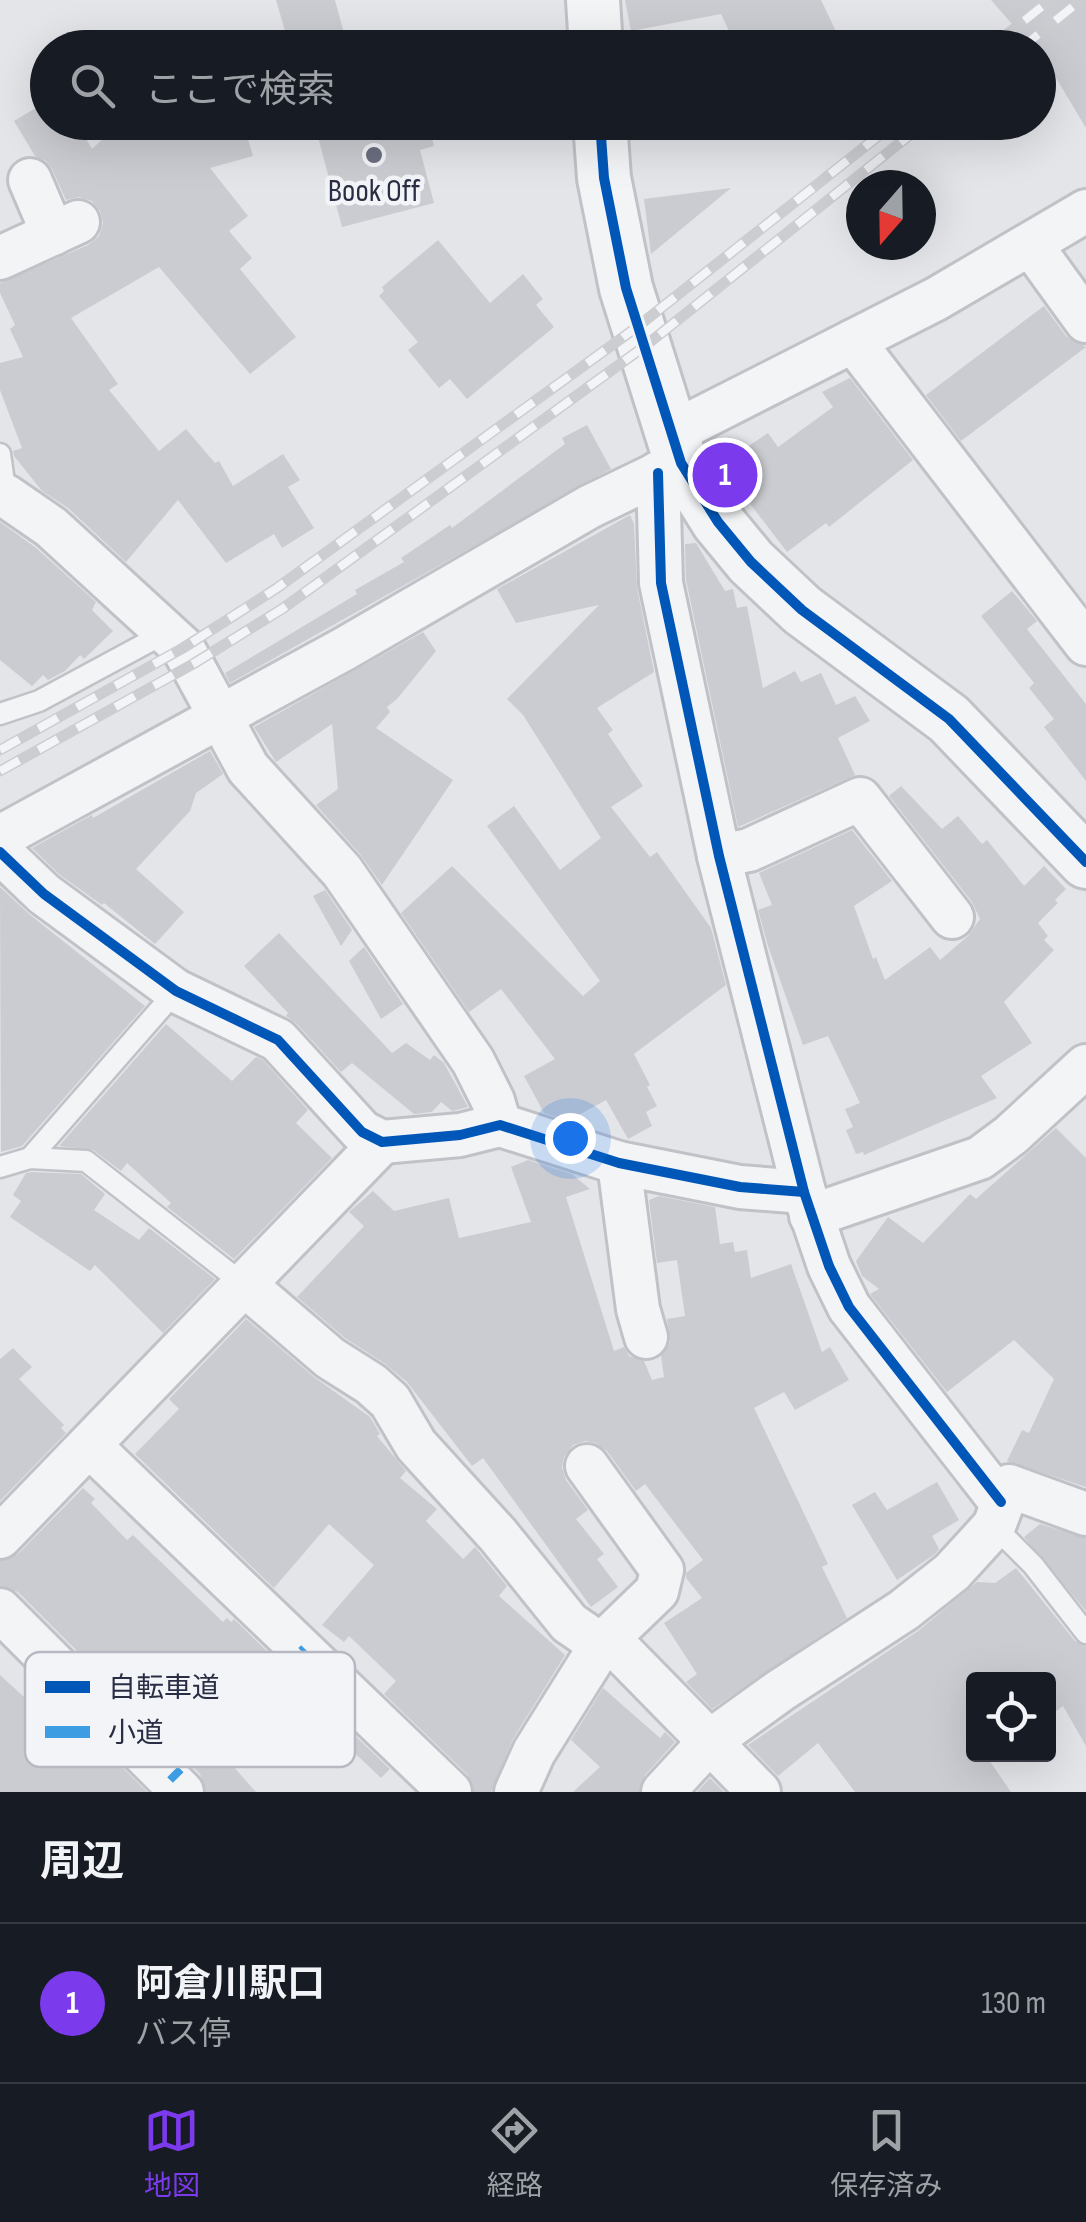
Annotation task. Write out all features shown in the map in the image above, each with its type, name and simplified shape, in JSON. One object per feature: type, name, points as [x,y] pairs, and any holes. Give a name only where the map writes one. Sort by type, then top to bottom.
[{"type":"street","points":[[593,0],[595,30]]},
{"type":"street","points":[[601,140],[604,178],[626,288],[670,456],[661,583],[719,856],[808,1204],[829,1266],[849,1306],[998,1514]]},
{"type":"street","points":[[0,258],[66,228],[30,180]]},
{"type":"street","points":[[0,837],[220,718],[670,456],[854,341],[936,300],[1086,211]]},
{"type":"street","points":[[1032,244],[1086,321]]},
{"type":"street","points":[[854,341],[1086,644]]},
{"type":"street","points":[[670,456],[718,522],[776,588],[846,645],[949,719],[1086,862]]},
{"type":"street","points":[[3,491],[51,527],[183,648],[248,768],[342,870],[474,1061],[500,1125]]},
{"type":"street","points":[[719,856],[749,850],[860,799],[952,917]]},
{"type":"street","points":[[0,852],[44,894],[176,992],[278,1040],[362,1132],[382,1142],[460,1135],[500,1125],[619,1162],[808,1204],[980,1158],[1086,1066]]},
{"type":"street","points":[[0,1537],[382,1142]]},
{"type":"street","points":[[619,1162],[638,1309],[646,1338]]},
{"type":"street","points":[[246,1286],[330,1358],[390,1401],[416,1446],[498,1534],[569,1623],[604,1641],[759,1792]]},
{"type":"street","points":[[91,1447],[304,1652]]},
{"type":"street","points":[[516,1792],[534,1752],[604,1641],[657,1591],[662,1570],[587,1466]]},
{"type":"street","points":[[663,1792],[710,1742],[781,1690],[904,1610],[960,1564],[998,1514],[1009,1486],[1086,1514]]},
{"type":"street","points":[[0,1610],[42,1652]]},
{"type":"street","points":[[355,1701],[450,1792]]},
{"type":"street","points":[[157,1767],[182,1792]]},
{"type":"lane","points":[[0,454],[3,491]]},
{"type":"lane","points":[[0,714],[39,701],[167,632]]},
{"type":"lane","points":[[30,1158],[176,992]]},
{"type":"lane","points":[[0,1168],[30,1158],[86,1161],[246,1286]]},
{"type":"lane","points":[[998,1514],[1086,1633]]},
{"type":"building","points":[[276,0],[335,0],[343,30],[285,30]]},
{"type":"building","points":[[625,0],[821,0],[835,30],[729,30],[721,14],[631,30]]},
{"type":"building","points":[[991,0],[1086,0],[1086,128],[1056,78],[1056,30],[1017,30]]},
{"type":"building","points":[[30,111],[30,140],[87,140],[92,149],[102,140],[248,140],[253,156],[210,168],[248,216],[229,231],[252,258],[240,269],[296,337],[250,374],[159,267],[71,318],[118,384],[109,390],[159,451],[186,429],[215,463],[219,461],[233,486],[283,454],[300,480],[288,487],[314,528],[282,548],[274,534],[226,563],[178,500],[126,562],[68,508],[42,491],[14,456],[13,451],[22,448],[0,390],[0,363],[23,357],[10,329],[15,325],[0,293],[0,283],[88,245],[99,236],[103,223],[92,201],[79,197],[66,200],[52,169],[35,156],[14,121]]},
{"type":"building","points":[[319,140],[432,140],[434,146],[420,150],[434,203],[342,227]]},
{"type":"building","points":[[731,188],[651,254],[644,199]]},
{"type":"building","points":[[438,240],[490,303],[523,274],[543,299],[536,305],[554,327],[467,399],[450,379],[439,388],[408,350],[418,342],[379,296],[384,291],[382,287]]},
{"type":"building","points":[[1044,306],[1066,336],[1086,347],[961,441],[926,395]]},
{"type":"building","points":[[850,378],[913,460],[829,527],[826,523],[787,552],[751,505],[735,455],[768,433],[778,447],[833,407],[822,392]]},
{"type":"building","points":[[587,425],[611,469],[230,683],[225,673],[404,562],[401,558],[450,525],[452,528],[565,444],[562,438]]},
{"type":"building","points":[[630,515],[634,524],[637,588],[654,672],[597,708],[613,730],[608,734],[643,786],[611,807],[650,857],[657,852],[711,928],[726,985],[634,1054],[657,1106],[646,1112],[652,1126],[628,1139],[606,1100],[568,1121],[544,1113],[524,1076],[555,1059],[501,989],[469,1012],[401,913],[452,866],[583,996],[600,981],[487,826],[514,806],[560,870],[601,838],[523,715],[507,699],[599,605],[516,623],[497,589]]},
{"type":"building","points":[[0,522],[35,547],[96,602],[92,610],[113,631],[84,659],[80,655],[65,671],[48,680],[43,675],[32,686],[0,660]]},
{"type":"building","points":[[696,543],[725,591],[733,589],[737,608],[747,606],[763,688],[795,671],[801,682],[821,673],[836,705],[855,696],[870,721],[838,738],[855,775],[738,827],[686,580],[685,544]]},
{"type":"building","points":[[1012,591],[1037,621],[1027,629],[1086,704],[1086,781],[1044,727],[1054,719],[1029,688],[1034,683],[981,616]]},
{"type":"building","points":[[423,632],[436,651],[387,707],[390,712],[376,728],[453,780],[382,885],[316,805],[338,789],[332,724],[276,762],[254,727]]},
{"type":"building","points":[[210,751],[223,774],[196,793],[190,811],[136,869],[184,912],[155,944],[104,903],[60,875],[32,848],[92,815],[93,818]]},
{"type":"building","points":[[901,786],[942,829],[958,816],[982,844],[987,840],[1024,886],[1044,866],[1066,889],[1038,923],[1048,936],[1044,940],[1054,950],[1004,1002],[1032,1043],[981,1076],[997,1098],[864,1155],[856,1154],[846,1130],[853,1127],[845,1109],[860,1103],[828,1036],[803,1045],[758,910],[772,905],[759,873],[852,830],[892,881],[854,906],[885,980],[930,947],[940,960],[968,936],[980,919],[972,902],[889,796]]},
{"type":"building","points":[[0,887],[145,1006],[22,1146],[1,1152]]},
{"type":"building","points":[[325,890],[352,930],[341,946],[313,896]]},
{"type":"building","points":[[279,933],[392,1053],[406,1043],[430,1060],[434,1055],[444,1063],[468,1107],[452,1111],[441,1102],[432,1112],[414,1114],[352,1063],[341,1072],[244,966]]},
{"type":"building","points":[[364,947],[403,1004],[381,1019],[349,961]]},
{"type":"building","points":[[166,1024],[232,1081],[256,1057],[263,1060],[308,1110],[296,1123],[332,1158],[234,1259],[167,1207],[171,1203],[127,1163],[121,1171],[93,1150],[59,1146]]},
{"type":"building","points":[[1056,1128],[1086,1158],[1086,1487],[1007,1461],[1022,1430],[1029,1433],[1054,1379],[1014,1340],[947,1392],[870,1294],[879,1289],[862,1276],[856,1261],[888,1217],[923,1243],[970,1194],[976,1199]]},
{"type":"building","points":[[528,1160],[572,1174],[590,1189],[566,1197],[614,1351],[624,1347],[629,1356],[644,1361],[652,1380],[664,1377],[661,1356],[670,1342],[667,1319],[685,1316],[677,1260],[657,1263],[649,1200],[659,1196],[715,1207],[720,1244],[733,1242],[735,1252],[747,1250],[751,1278],[791,1264],[822,1352],[830,1347],[849,1380],[795,1410],[784,1392],[754,1408],[828,1564],[822,1567],[847,1618],[712,1709],[686,1682],[697,1674],[664,1623],[702,1598],[686,1573],[703,1560],[645,1484],[636,1491],[607,1451],[596,1443],[573,1445],[564,1457],[566,1480],[588,1510],[576,1519],[604,1554],[597,1559],[618,1587],[591,1607],[483,1458],[472,1466],[407,1382],[345,1338],[297,1297],[364,1226],[349,1212],[373,1191],[394,1211],[449,1198],[459,1238],[531,1222],[511,1167]]},
{"type":"building","points":[[26,1173],[81,1174],[105,1194],[94,1210],[139,1240],[149,1228],[215,1279],[163,1333],[95,1265],[90,1271],[10,1217],[21,1201],[13,1195]]},
{"type":"building","points":[[246,1319],[314,1377],[370,1417],[380,1434],[377,1436],[406,1471],[400,1478],[437,1509],[426,1521],[463,1559],[475,1547],[507,1586],[499,1596],[565,1655],[513,1739],[491,1792],[474,1792],[467,1774],[384,1694],[396,1681],[349,1636],[344,1642],[322,1625],[374,1565],[329,1524],[274,1588],[135,1454],[179,1409],[169,1399]]},
{"type":"building","points":[[13,1348],[32,1367],[19,1379],[64,1425],[61,1428],[66,1433],[0,1501],[0,1359]]},
{"type":"building","points":[[937,1482],[959,1520],[932,1536],[939,1549],[935,1554],[897,1580],[852,1505],[875,1492],[887,1510]]},
{"type":"building","points":[[83,1488],[95,1499],[91,1503],[127,1540],[133,1535],[223,1622],[234,1619],[268,1652],[78,1652],[18,1592],[0,1586],[0,1561],[18,1554]]},
{"type":"building","points":[[1040,1524],[1086,1538],[1086,1611],[1024,1537]]},
{"type":"building","points":[[1016,1568],[1075,1641],[1086,1646],[1086,1746],[1063,1706],[1056,1711],[1056,1672],[966,1672],[966,1762],[990,1762],[1011,1792],[855,1792],[818,1743],[778,1776],[748,1745],[918,1631],[977,1582],[995,1583]]},
{"type":"building","points":[[0,1675],[25,1698],[25,1767],[122,1767],[147,1792],[0,1792]]},
{"type":"building","points":[[603,1688],[660,1738],[665,1732],[675,1742],[645,1775],[639,1792],[573,1792],[600,1767],[571,1740]]},
{"type":"building","points":[[355,1736],[390,1769],[381,1778],[355,1753]]},
{"type":"building","points":[[193,1767],[234,1767],[256,1792],[206,1792]]},
{"type":"building","points":[[710,1778],[724,1792],[697,1792]]},
{"type":"railway","points":[[1012,30],[1050,0]]},
{"type":"railway","points":[[1044,30],[1081,0]]},
{"type":"railway","points":[[0,750],[183,648],[277,588],[637,327],[873,140]]},
{"type":"railway","points":[[0,771],[193,664],[282,609],[645,346],[903,140]]},
{"type":"marked path","points":[[300,1652],[304,1648]]},
{"type":"marked path","points":[[170,1780],[183,1767]]},
{"type":"cycle path","points":[[601,140],[604,178],[626,288],[681,463],[718,522],[751,562],[802,610],[949,719],[1086,862]]},
{"type":"cycle path","points":[[658,473],[661,583],[719,856],[804,1192],[829,1266],[849,1307],[1001,1502]]},
{"type":"cycle path","points":[[0,852],[44,894],[176,991],[278,1040],[362,1132],[382,1142],[460,1135],[500,1125],[619,1163],[740,1187],[804,1192]]},
{"type":"place","name":"Book Off","points":[[374,155]]},
{"type":"place","name":"阿倉川駅口","points":[[725,475]]}]
